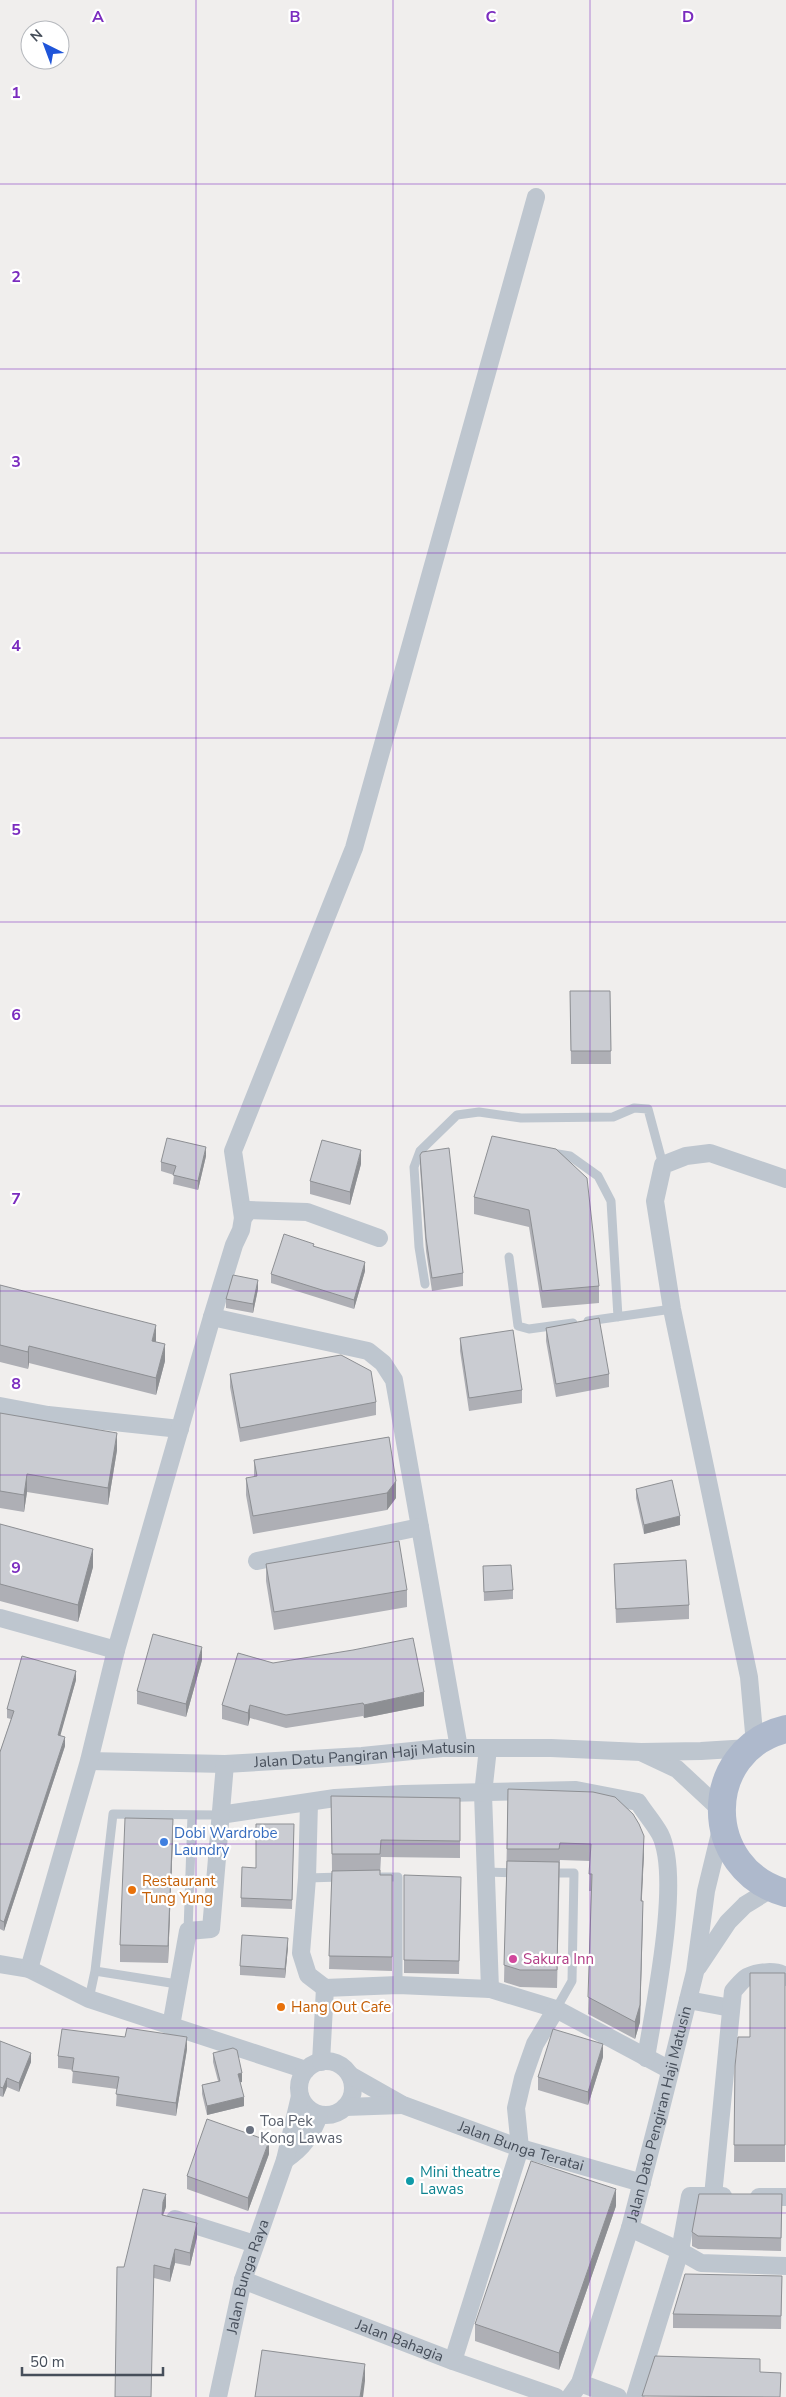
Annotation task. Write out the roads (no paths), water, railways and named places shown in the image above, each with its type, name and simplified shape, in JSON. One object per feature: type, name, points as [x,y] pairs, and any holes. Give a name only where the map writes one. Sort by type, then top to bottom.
[{"type":"main road","points":[[778,1891],[748,1873],[731,1851],[722,1818],[722,1796],[731,1770],[752,1746],[773,1732],[786,1729]]},
{"type":"street","points":[[30,1969],[89,1761],[116,1650],[212,1317],[234,1245],[241,1230],[242,1218],[233,1151],[354,848],[536,197]]},
{"type":"street","points":[[752,1746],[749,1677],[672,1309],[655,1202],[663,1165],[686,1156],[710,1153],[786,1179]]},
{"type":"street","points":[[242,1218],[249,1210],[307,1212],[379,1238]]},
{"type":"street","points":[[212,1317],[368,1351],[383,1363],[394,1380],[459,1748]]},
{"type":"street","points":[[0,1406],[48,1415],[180,1429]]},
{"type":"street","points":[[257,1561],[420,1527]]},
{"type":"street","points":[[0,1618],[116,1650]]},
{"type":"street","name":"Jalan Datu Pangiran Haji Matusin","points":[[89,1761],[225,1764],[459,1748],[641,1752],[701,1751],[752,1746]]},
{"type":"street","points":[[488,1748],[483,1794],[490,1990]]},
{"type":"street","points":[[641,1752],[677,1769],[722,1818]]},
{"type":"street","points":[[171,2026],[188,1930],[212,1929],[225,1764]]},
{"type":"street","points":[[220,1816],[335,1798],[403,1794],[483,1794],[576,1790],[638,1802],[660,1834],[668,1870],[664,1943],[646,2058]]},
{"type":"street","points":[[309,1803],[307,1878],[301,1953],[308,1975],[326,1988],[398,1985],[490,1990],[556,2009],[670,2070]]},
{"type":"street","name":"Jalan Dato Pengiran Haji Matusin","points":[[575,2390],[630,2228],[642,2184],[695,1972],[706,1891],[722,1818]]},
{"type":"street","points":[[695,1972],[728,1922],[745,1905],[778,1891]]},
{"type":"street","points":[[0,1964],[30,1969],[89,1999],[171,2026],[313,2066],[338,2064],[350,2076],[403,2105]]},
{"type":"street","points":[[713,2196],[733,1991],[746,1977],[764,1972],[784,1975],[786,1977]]},
{"type":"street","points":[[326,1988],[313,2066],[301,2078],[300,2096],[304,2104],[319,2115],[337,2113],[345,2108],[403,2105]]},
{"type":"street","points":[[688,2000],[731,2008]]},
{"type":"street","points":[[453,2361],[520,2148],[516,2108],[523,2078],[535,2044],[556,2009]]},
{"type":"street","points":[[345,2108],[353,2092],[350,2076]]},
{"type":"street","name":"Jalan Bunga Raya","points":[[218,2397],[243,2280],[286,2160],[300,2096]]},
{"type":"street","name":"Jalan Bunga Teratai","points":[[403,2105],[520,2148],[642,2184]]},
{"type":"street","points":[[286,2160],[301,2149],[315,2126],[319,2115]]},
{"type":"street","points":[[635,2397],[680,2251],[690,2196],[786,2197]]},
{"type":"street","points":[[172,2218],[255,2244]]},
{"type":"street","points":[[630,2228],[701,2263],[786,2266]]},
{"type":"street","name":"Jalan Bahagia","points":[[243,2280],[453,2361],[556,2397]]},
{"type":"street","points":[[575,2390],[618,2397]]},
{"type":"lane","points":[[425,1284],[414,1167],[420,1151],[457,1115],[479,1112],[521,1118],[612,1117],[634,1108],[648,1109],[663,1165]]},
{"type":"lane","points":[[540,1151],[570,1156],[591,1171],[601,1181],[611,1200],[618,1317]]},
{"type":"lane","points":[[509,1257],[518,1326],[529,1330],[672,1309]]},
{"type":"lane","points":[[89,1999],[95,1970],[112,1814],[220,1816]]},
{"type":"lane","points":[[188,1930],[192,1815]]},
{"type":"lane","points":[[486,1872],[525,1873]]},
{"type":"lane","points":[[535,1873],[574,1873],[572,1981],[556,2009]]},
{"type":"lane","points":[[307,1878],[352,1877]]},
{"type":"lane","points":[[370,1877],[398,1877],[398,1985]]},
{"type":"lane","points":[[95,1970],[177,1984]]},
{"type":"place","name":"Dobi Wardrobe Laundry","points":[[164,1842]]},
{"type":"place","name":"Restaurant Tung Yung","points":[[132,1890]]},
{"type":"place","name":"Sakura Inn","points":[[513,1959]]},
{"type":"place","name":"Hang Out Cafe","points":[[281,2007]]},
{"type":"place","name":"Toa Pek Kong Lawas","points":[[250,2130]]},
{"type":"place","name":"Mini theatre Lawas","points":[[410,2181]]}]
